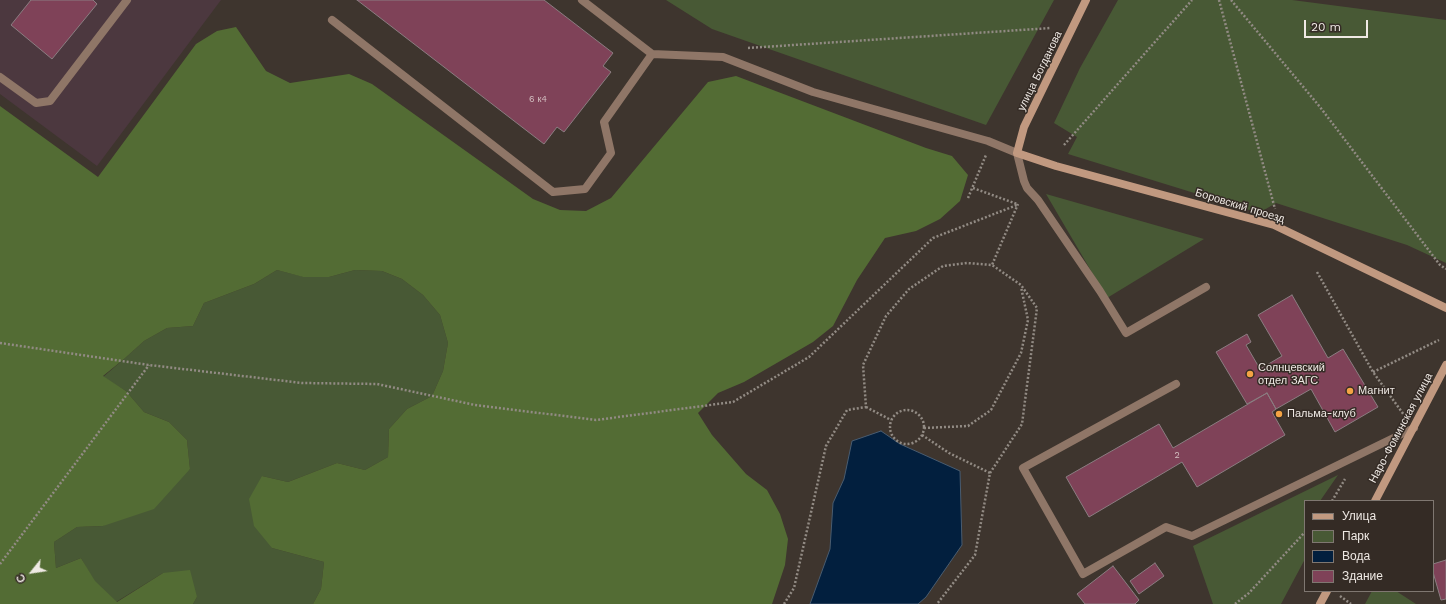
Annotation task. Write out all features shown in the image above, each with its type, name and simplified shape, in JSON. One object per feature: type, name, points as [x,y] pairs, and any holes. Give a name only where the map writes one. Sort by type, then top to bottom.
[{"type":"street","name":"улица Богданова","points":[[1017,153],[1024,127],[1086,0]]},
{"type":"street","name":"Боровский проезд","points":[[1017,153],[1056,166],[1274,225],[1446,308]]},
{"type":"street","name":"Наро-Фоминская улица","points":[[1376,500],[1446,365]]},
{"type":"street","points":[[1320,604],[1326,592]]},
{"type":"lane","points":[[0,77],[36,103],[50,101],[127,0]]},
{"type":"lane","points":[[582,0],[652,54],[723,56],[813,92],[988,141],[1017,153],[1027,188],[1042,206],[1100,291],[1126,333],[1206,287]]},
{"type":"lane","points":[[332,20],[553,192],[585,189],[611,153],[604,122],[652,54]]},
{"type":"lane","points":[[1176,384],[1023,468],[1083,574],[1166,527],[1192,536],[1414,428]]},
{"type":"path","points":[[1064,145],[1192,0]]},
{"type":"path","points":[[1219,0],[1275,209]]},
{"type":"path","points":[[1231,0],[1320,106],[1440,265],[1446,269]]},
{"type":"path","points":[[748,48],[1051,28]]},
{"type":"path","points":[[968,198],[986,154]]},
{"type":"path","points":[[973,188],[1017,205]]},
{"type":"path","points":[[992,265],[1017,205],[1027,188]]},
{"type":"path","points":[[0,343],[149,365],[302,383],[377,384],[474,405],[596,420],[733,402],[809,357],[933,238],[1017,205]]},
{"type":"path","points":[[866,407],[863,365],[886,316],[909,289],[943,266],[967,263],[992,265],[1021,285],[1037,308],[1022,424],[990,473],[974,555],[937,604]]},
{"type":"path","points":[[1317,272],[1373,372],[1414,428]]},
{"type":"path","points":[[924,428],[968,426],[991,410],[1021,353],[1028,320],[1021,285]]},
{"type":"path","points":[[1373,372],[1439,340]]},
{"type":"path","points":[[0,564],[149,365]]},
{"type":"path","points":[[784,604],[794,588],[826,446],[847,410],[866,407],[891,420]]},
{"type":"path","points":[[904,409],[916,412],[923,421],[924,428],[922,435],[917,440],[909,444],[899,442],[892,435],[890,428],[891,420],[896,413],[904,409]]},
{"type":"path","points":[[922,435],[949,453],[990,473]]},
{"type":"path","points":[[1235,604],[1249,593],[1304,533]]},
{"type":"path","points":[[1345,600],[1350,604]]},
{"type":"shaded area","points":[[0,0],[221,0],[97,166],[0,94]]},
{"type":"green space","points":[[666,0],[1054,0],[986,125],[712,29]]},
{"type":"green space","points":[[1118,0],[1292,0],[1446,20],[1446,263],[1407,245],[1276,203],[1259,213],[1068,154],[1077,137],[1054,123],[1080,68]]},
{"type":"green space","points":[[236,27],[266,71],[290,83],[349,74],[372,84],[533,199],[560,210],[586,211],[611,198],[708,82],[736,76],[926,148],[952,156],[968,175],[960,201],[940,219],[916,231],[885,238],[857,280],[833,326],[813,342],[744,382],[718,393],[698,413],[712,435],[746,474],[767,490],[780,514],[788,539],[785,565],[772,604],[313,604],[321,589],[324,562],[272,548],[254,526],[249,499],[262,476],[288,482],[337,463],[365,470],[388,457],[389,429],[407,409],[432,396],[443,371],[448,343],[440,315],[423,295],[402,279],[382,271],[355,270],[329,277],[303,277],[277,270],[254,284],[204,303],[193,326],[167,328],[144,341],[103,376],[126,391],[144,412],[169,422],[187,440],[190,469],[154,509],[103,526],[77,527],[54,542],[56,568],[81,558],[95,581],[117,602],[163,573],[190,570],[197,597],[193,604],[0,604],[0,106],[98,177],[196,44],[217,31]]},
{"type":"green space","points":[[1046,194],[1204,239],[1107,298]]},
{"type":"green space","points":[[277,270],[304,277],[329,277],[355,270],[382,271],[402,279],[423,295],[440,315],[448,343],[443,371],[432,396],[407,409],[389,429],[388,457],[365,470],[337,463],[288,482],[262,476],[272,548],[324,562],[321,589],[313,604],[193,604],[197,597],[163,573],[116,602],[94,581],[81,558],[56,568],[54,542],[77,527],[103,526],[190,469],[187,440],[169,422],[144,412],[126,391],[103,377],[144,341],[167,328],[193,326],[204,303],[254,284]]},
{"type":"green space","points":[[1338,475],[1321,500],[1304,500],[1304,561],[1281,604],[1213,604],[1193,546]]},
{"type":"green space","points":[[1371,592],[1398,592],[1416,604],[1365,604]]},
{"type":"water","points":[[881,431],[900,444],[960,471],[962,545],[926,597],[918,604],[810,604],[830,549],[833,503],[844,479],[852,441]]},
{"type":"building","points":[[31,0],[93,0],[97,4],[52,59],[11,25]]},
{"type":"building","points":[[357,0],[544,0],[613,53],[603,66],[611,72],[564,132],[557,127],[544,144]]},
{"type":"building","points":[[1292,295],[1328,358],[1343,349],[1378,407],[1335,432],[1311,389],[1276,409],[1267,393],[1247,404],[1216,352],[1247,334],[1251,342],[1246,345],[1260,369],[1282,356],[1258,315]]},
{"type":"building","points":[[1267,393],[1276,409],[1272,412],[1285,435],[1197,487],[1182,462],[1089,517],[1066,477],[1159,424],[1173,448]]},
{"type":"building","points":[[1446,560],[1446,599],[1441,600],[1434,576],[1434,564]]},
{"type":"building","points":[[1155,563],[1164,576],[1139,594],[1130,581]]},
{"type":"building","points":[[1113,566],[1139,600],[1135,604],[1085,604],[1077,594]]},
{"type":"place","name":"Солнцевский отдел ЗАГС","points":[[1250,374]]},
{"type":"place","name":"Магнит","points":[[1350,391]]},
{"type":"place","name":"Пальма-клуб","points":[[1279,414]]}]
